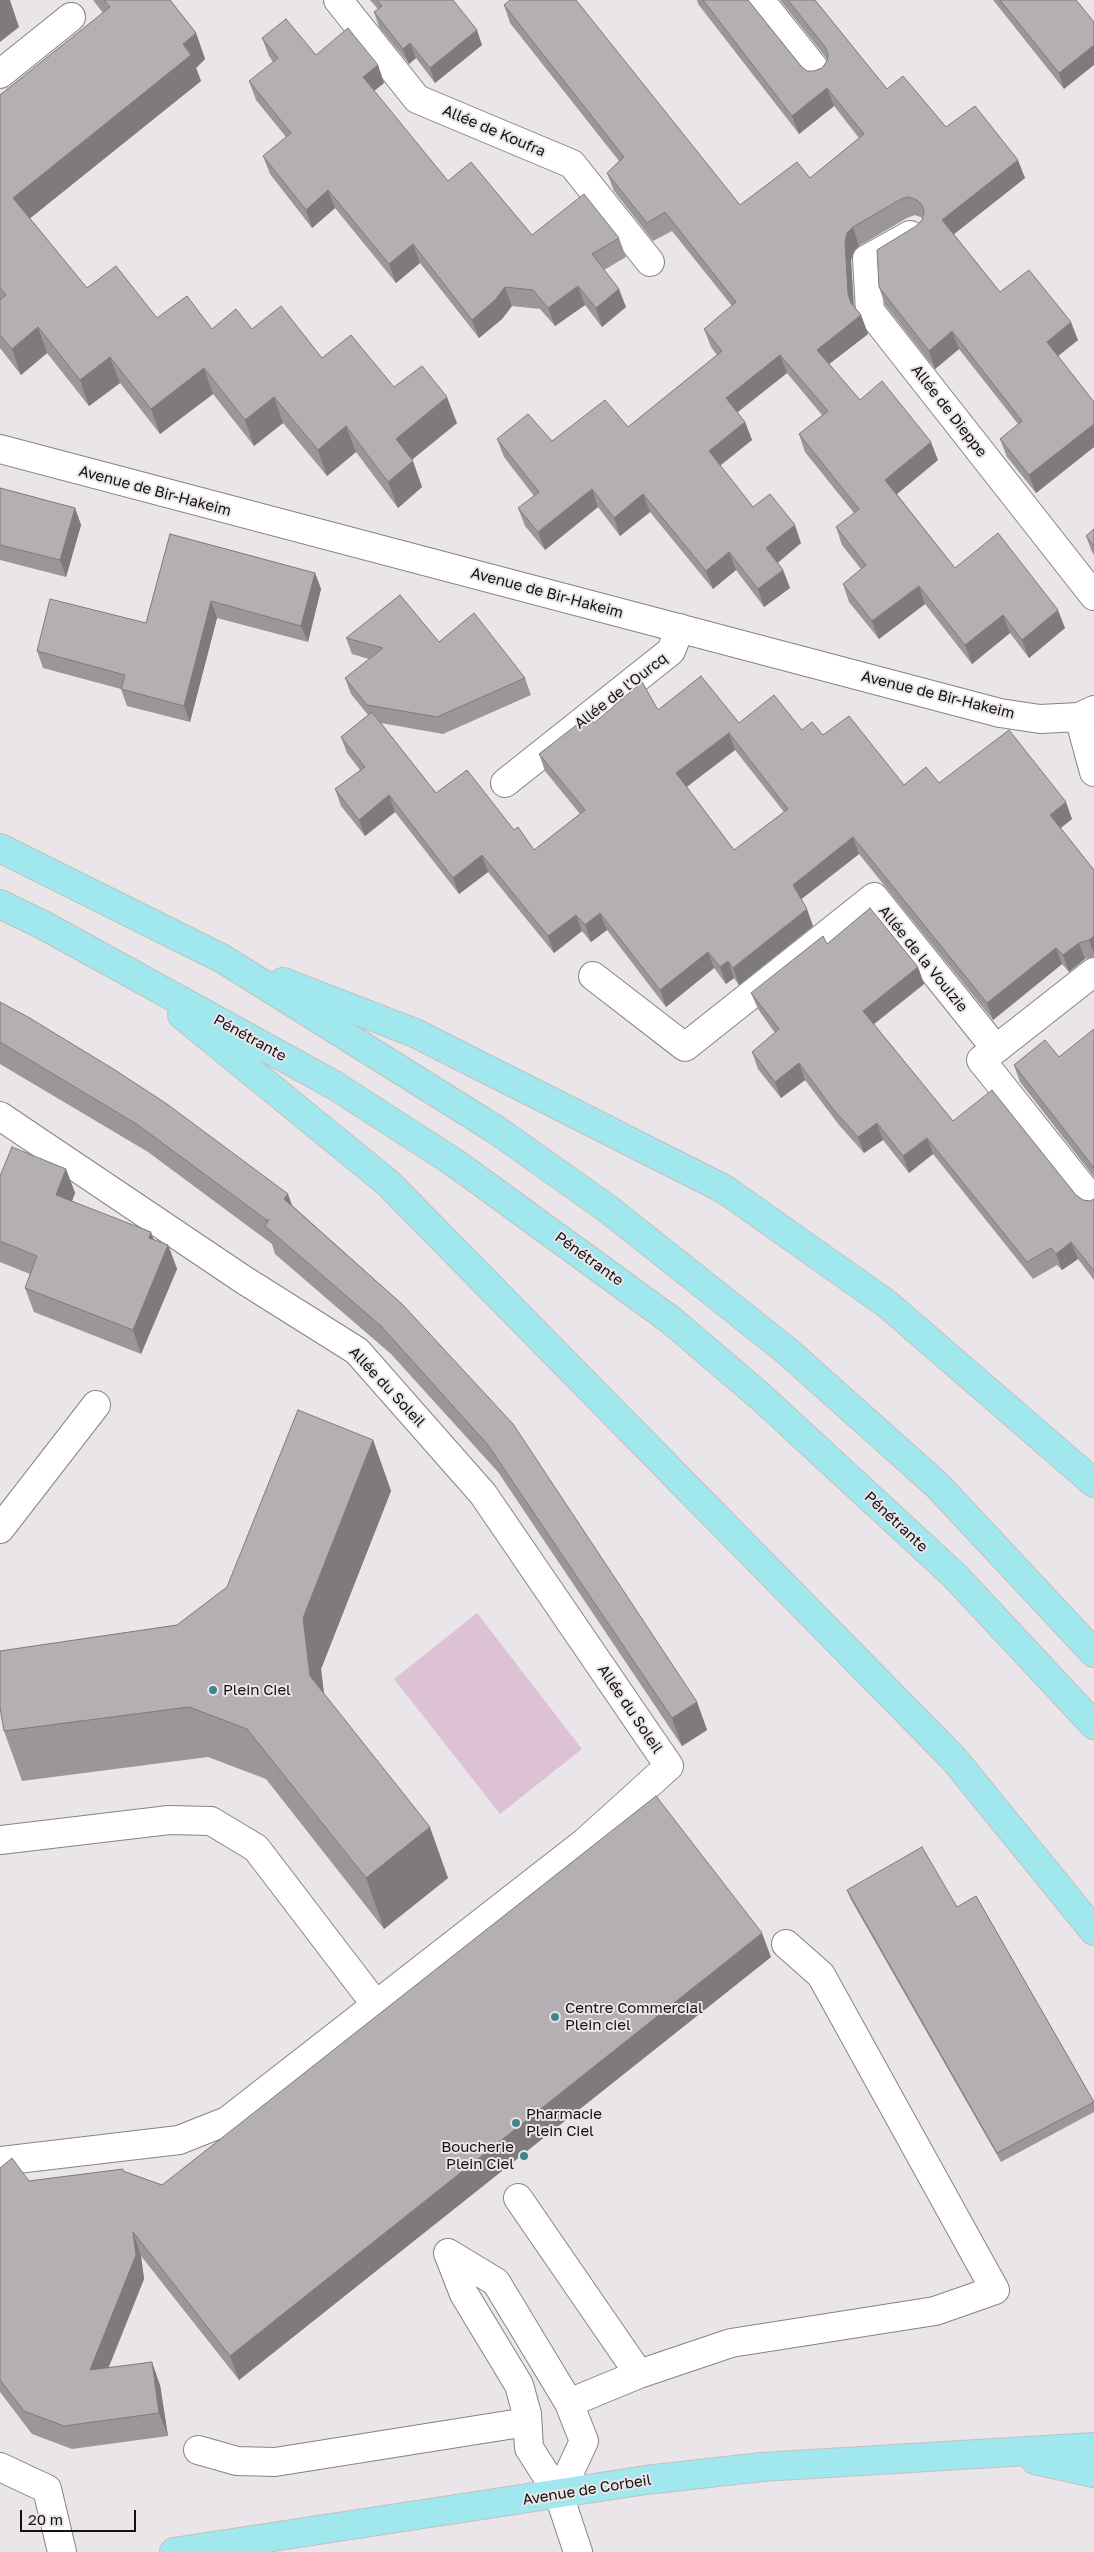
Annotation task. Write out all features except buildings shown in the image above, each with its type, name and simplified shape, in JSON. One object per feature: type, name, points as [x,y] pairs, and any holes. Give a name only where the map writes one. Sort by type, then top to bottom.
[{"type":"main road","points":[[0,848],[223,959],[415,1033],[724,1189],[887,1304],[1094,1483]]},
{"type":"main road","name":"Pénétrante","points":[[0,904],[45,926],[342,1090],[455,1163],[672,1321],[761,1397],[955,1576],[1094,1725]]},
{"type":"main road","points":[[223,959],[498,1131],[608,1209],[772,1338],[937,1485],[1094,1653]]},
{"type":"main road","points":[[135,976],[294,1109],[388,1183],[954,1759],[1094,1931]]},
{"type":"main road","name":"Avenue de Corbeil","points":[[174,2552],[559,2495],[646,2480],[762,2467],[1094,2448]]},
{"type":"main road","name":"Avenue de Corbeil","points":[[1002,2452],[1094,2473]]},
{"type":"street","name":"Allée de Koufra","points":[[338,0],[417,99],[572,164],[650,262]]},
{"type":"street","points":[[760,0],[819,74]]},
{"type":"street","points":[[0,74],[71,17]]},
{"type":"street","name":"Allée de Dieppe","points":[[915,232],[867,259],[870,311],[1094,596]]},
{"type":"street","name":"Avenue de Bir-Hakeim","points":[[0,449],[1000,713],[1040,719],[1087,714]]},
{"type":"street","name":"Allée de l'Ourcq","points":[[505,783],[671,651],[680,628]]},
{"type":"street","points":[[1087,714],[1094,772]]},
{"type":"street","name":"Allée de la Voulzie","points":[[594,976],[686,1047],[874,897],[996,1049]]},
{"type":"street","points":[[1094,972],[981,1060],[1094,1202]]},
{"type":"street","name":"Allée du Soleil","points":[[0,1116],[244,1280],[357,1351],[483,1494],[669,1766],[585,1842],[376,2005]]},
{"type":"street","points":[[0,1529],[96,1405]]},
{"type":"street","points":[[0,1840],[169,1820],[211,1821],[256,1848],[376,2005],[227,2121],[179,2140],[0,2161]]},
{"type":"street","points":[[569,2403],[639,2374],[731,2344],[936,2311],[995,2290],[821,1975],[786,1944]]},
{"type":"street","points":[[518,2198],[639,2374]]},
{"type":"street","points":[[559,2495],[584,2442],[569,2403],[496,2282],[448,2253],[464,2294],[519,2385],[527,2422],[529,2448],[559,2495],[578,2552]]},
{"type":"street","points":[[198,2450],[237,2461],[275,2462],[527,2422]]},
{"type":"street","points":[[0,2467],[47,2489],[62,2552]]},
{"type":"shaded area","points":[[477,1613],[582,1749],[500,1814],[394,1679]]},
{"type":"place","name":"Plein Ciel","points":[[213,1690]]},
{"type":"place","name":"Centre Commercial Plein ciel","points":[[555,2017]]},
{"type":"place","name":"Pharmacie Plein Ciel","points":[[516,2123]]},
{"type":"place","name":"Boucherie Plein Ciel","points":[[524,2156]]}]
